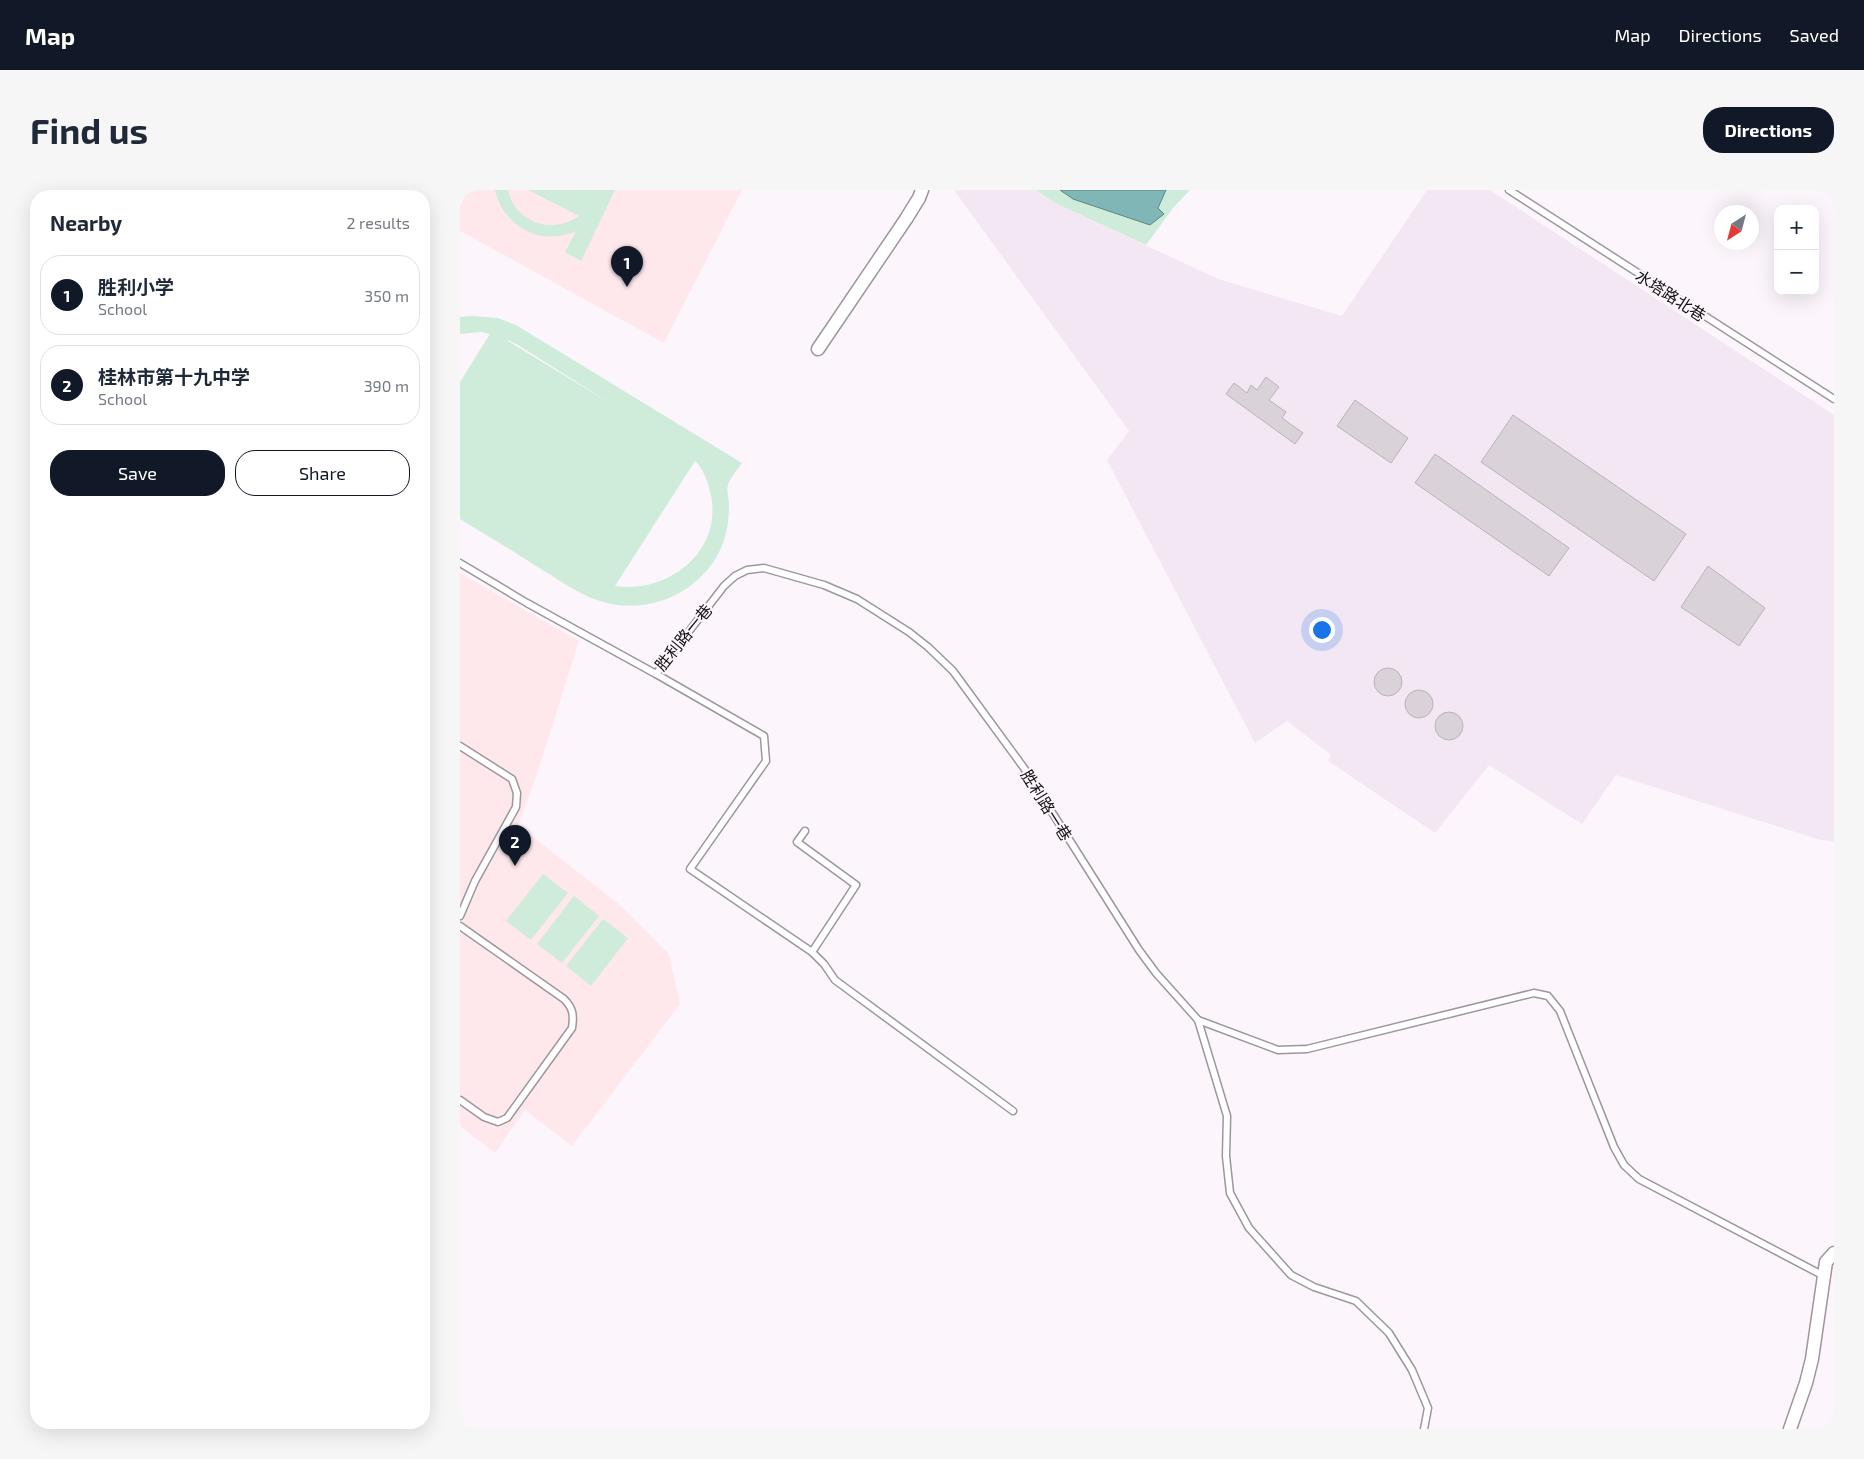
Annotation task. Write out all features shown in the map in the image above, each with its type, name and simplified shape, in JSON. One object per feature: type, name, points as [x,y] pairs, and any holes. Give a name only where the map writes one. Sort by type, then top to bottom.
[{"type":"street","points":[[818,349],[906,219],[922,190]]},
{"type":"street","points":[[1790,1429],[1812,1360],[1826,1262],[1834,1253]]},
{"type":"lane","name":"水塔路北巷","points":[[1509,190],[1834,399]]},
{"type":"lane","name":"胜利路一巷","points":[[460,563],[656,674],[724,586],[735,576],[747,570],[764,568],[824,585],[857,599],[928,647],[953,671],[1024,768],[1139,950],[1156,973],[1198,1020],[1226,1116],[1226,1156],[1230,1192],[1249,1228],[1291,1275],[1314,1287],[1356,1300],[1389,1333],[1412,1370],[1428,1408],[1424,1429]]},
{"type":"lane","points":[[656,674],[764,736],[766,761],[690,869],[812,952],[824,964],[835,980],[1013,1111]]},
{"type":"lane","points":[[460,746],[512,778],[518,793],[516,807],[475,881],[460,916]]},
{"type":"lane","points":[[805,831],[797,842],[856,885],[812,952]]},
{"type":"lane","points":[[460,926],[564,999],[571,1007],[573,1016],[572,1028],[507,1118],[498,1122],[484,1117],[460,1100]]},
{"type":"lane","points":[[1198,1020],[1278,1050],[1307,1049],[1534,993],[1548,996],[1560,1011],[1614,1146],[1624,1165],[1639,1179],[1824,1276]]},
{"type":"shaded area","points":[[460,190],[742,190],[664,343],[460,231]]},
{"type":"shaded area","points":[[954,190],[1036,190],[1055,203],[1218,279],[1342,316],[1427,190],[1490,190],[1834,415],[1834,842],[1817,839],[1616,775],[1582,824],[1489,765],[1435,833],[1328,761],[1331,755],[1287,721],[1255,743],[1107,460],[1129,431]]},
{"type":"shaded area","points":[[460,573],[579,641],[538,771],[518,825],[621,906],[669,954],[680,1004],[572,1146],[525,1110],[495,1153],[460,1126]]},
{"type":"green space","points":[[495,190],[508,190],[518,211],[527,218],[547,225],[558,225],[569,222],[579,216],[528,190],[615,190],[581,261],[565,252],[576,231],[549,237],[525,230],[506,214]]},
{"type":"green space","points":[[1036,190],[1190,190],[1173,208],[1146,245],[1055,203]]},
{"type":"green space","points":[[460,317],[498,318],[516,325],[742,463],[730,479],[727,487],[728,518],[722,545],[706,572],[693,584],[664,600],[647,604],[631,606],[597,600],[570,587],[460,519],[460,382],[490,334],[481,332],[460,334]],"holes":[[[508,341],[518,345],[613,405]],[[695,461],[708,483],[712,512],[709,531],[701,549],[689,563],[673,575],[655,583],[635,587],[615,586]]]},
{"type":"green space","points":[[543,874],[568,893],[531,940],[506,921]]},
{"type":"green space","points":[[574,896],[599,916],[562,963],[537,944]]},
{"type":"green space","points":[[603,919],[628,938],[591,986],[566,966]]},
{"type":"water","points":[[1060,190],[1166,190],[1158,208],[1164,214],[1150,225],[1073,199]]},
{"type":"building","points":[[1266,377],[1279,387],[1269,400],[1286,412],[1282,418],[1303,433],[1295,444],[1226,394],[1234,383],[1247,393],[1251,385],[1257,390]]},
{"type":"building","points":[[1355,400],[1408,438],[1391,463],[1337,426]]},
{"type":"building","points":[[1513,415],[1686,534],[1654,581],[1481,462]]},
{"type":"building","points":[[1435,454],[1569,548],[1549,576],[1415,483]]},
{"type":"building","points":[[1708,566],[1765,608],[1739,646],[1681,607]]},
{"type":"building","points":[[1388,668],[1398,672],[1402,682],[1398,692],[1388,696],[1378,692],[1374,682],[1378,672]]},
{"type":"building","points":[[1419,690],[1429,694],[1433,704],[1429,714],[1419,718],[1409,714],[1405,704],[1409,694]]},
{"type":"building","points":[[1449,712],[1459,716],[1463,726],[1459,736],[1449,740],[1439,736],[1435,726],[1439,716]]},
{"type":"place","name":"胜利小学","points":[[627,287]]},
{"type":"place","name":"桂林市第十九中学","points":[[515,866]]}]
